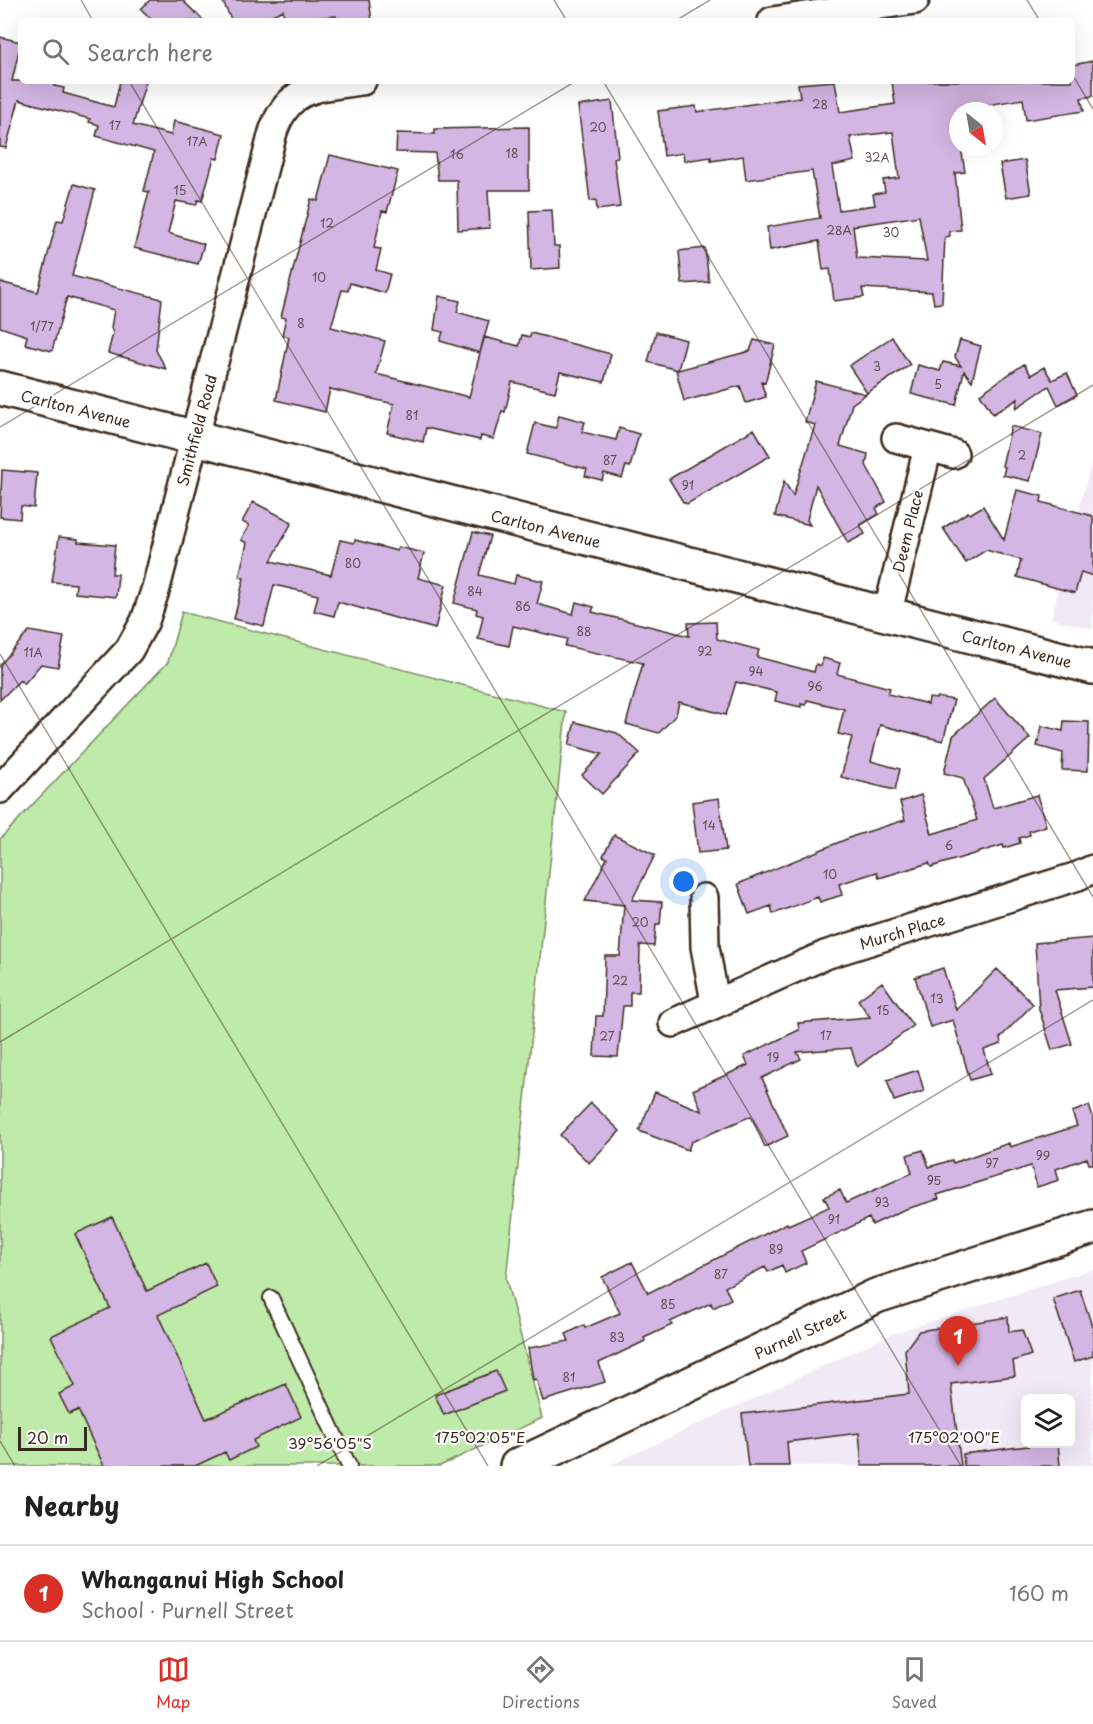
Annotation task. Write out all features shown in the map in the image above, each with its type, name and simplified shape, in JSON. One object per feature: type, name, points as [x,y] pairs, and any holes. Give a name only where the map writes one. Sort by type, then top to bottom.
[{"type":"main road","name":"Carlton Avenue","points":[[0,388],[1093,667]]},
{"type":"main road","name":"Purnell Street","points":[[517,1466],[876,1296],[1093,1227]]},
{"type":"street","points":[[792,18],[915,0]]},
{"type":"street","name":"Smithfield Road","points":[[0,789],[129,650],[145,621],[156,588],[277,120],[284,108],[300,94],[348,84]]},
{"type":"street","points":[[896,438],[954,454]]},
{"type":"street","name":"Deem Place","points":[[887,615],[928,447]]},
{"type":"street","name":"Murch Place","points":[[673,1023],[715,1002],[825,955],[1078,876],[1093,869]]},
{"type":"street","points":[[704,898],[705,947],[715,1002]]},
{"type":"lane","points":[[271,1298],[350,1466]]},
{"type":"shaded area","points":[[1093,455],[1093,629],[1051,619]]},
{"type":"shaded area","points":[[1093,1269],[1093,1466],[608,1466],[892,1334]]},
{"type":"green space","points":[[182,612],[566,712],[506,1279],[542,1418],[440,1466],[0,1466],[0,839],[168,662]]},
{"type":"building","points":[[150,0],[182,0],[201,18],[150,18],[141,9]]},
{"type":"building","points":[[222,0],[369,0],[372,18],[336,18],[336,16],[284,18],[283,10],[266,18],[231,18]]},
{"type":"building","points":[[0,37],[18,41],[18,55],[12,81],[18,81],[18,84],[55,84],[54,86],[64,88],[63,93],[114,107],[119,84],[145,84],[133,125],[171,135],[174,121],[224,134],[218,159],[214,158],[202,201],[198,200],[196,205],[176,201],[168,233],[204,244],[198,264],[134,248],[149,192],[144,191],[154,152],[96,136],[99,125],[89,122],[90,119],[19,100],[6,148],[0,147]]},
{"type":"building","points":[[1093,61],[1093,96],[1081,98],[1084,111],[1026,120],[1023,99],[1003,102],[949,102],[949,156],[962,156],[965,172],[955,173],[961,230],[949,231],[950,236],[945,237],[942,303],[934,304],[932,292],[862,288],[864,297],[834,301],[830,269],[823,270],[819,241],[770,250],[767,227],[820,218],[812,171],[746,180],[743,156],[711,161],[711,157],[684,161],[683,153],[664,156],[658,111],[696,106],[697,112],[800,97],[798,84],[835,84],[840,112],[895,104],[892,84],[1075,84],[1075,64]],"holes":[[[893,132],[899,178],[883,180],[885,192],[873,194],[875,205],[839,210],[832,166],[855,161],[850,137]],[[919,216],[927,261],[857,258],[853,226]]]},
{"type":"building","points":[[612,101],[618,157],[614,158],[620,207],[597,210],[596,200],[590,201],[578,106]]},
{"type":"building","points":[[529,127],[529,190],[488,190],[490,228],[458,230],[457,180],[438,180],[435,153],[396,152],[397,133],[435,134],[435,129]]},
{"type":"building","points":[[330,155],[398,171],[387,212],[382,211],[374,248],[381,249],[376,270],[390,274],[385,293],[350,283],[348,291],[342,290],[331,327],[385,341],[376,374],[469,397],[484,337],[519,346],[522,335],[530,337],[531,333],[611,354],[604,382],[560,372],[555,392],[512,382],[505,412],[502,411],[494,439],[481,436],[480,440],[426,428],[423,442],[387,433],[394,404],[330,389],[325,412],[276,400],[289,337],[282,335],[286,318],[281,317],[311,199],[318,201]]},
{"type":"building","points":[[1025,160],[1031,194],[1006,198],[1000,164]]},
{"type":"building","points":[[74,184],[95,190],[72,276],[162,299],[156,350],[166,369],[108,353],[113,333],[111,328],[114,310],[67,297],[52,351],[25,344],[27,336],[0,327],[0,282],[38,292],[57,220],[63,221]]},
{"type":"building","points":[[552,210],[554,246],[559,246],[560,268],[531,270],[529,211]]},
{"type":"building","points":[[705,248],[709,282],[682,284],[679,251]]},
{"type":"building","points":[[439,296],[460,301],[457,312],[489,321],[480,353],[440,341],[443,332],[434,330]]},
{"type":"building","points":[[656,332],[686,340],[678,370],[648,362]]},
{"type":"building","points":[[892,337],[910,365],[867,393],[849,366]]},
{"type":"building","points":[[754,340],[775,345],[765,383],[761,382],[766,397],[746,403],[740,386],[684,401],[676,370],[750,351]]},
{"type":"building","points":[[960,340],[981,346],[972,381],[964,371],[956,405],[911,394],[918,365],[940,371],[943,362],[961,366],[955,357]]},
{"type":"building","points":[[1024,364],[1031,375],[1044,367],[1052,380],[1067,373],[1077,395],[1058,405],[1049,386],[1016,408],[1018,399],[993,414],[980,394]]},
{"type":"building","points":[[816,381],[866,394],[852,404],[840,446],[868,454],[866,465],[886,502],[876,508],[879,514],[860,525],[865,534],[848,543],[816,485],[807,520],[810,525],[775,516],[784,481],[793,496],[815,425],[805,422]]},
{"type":"building","points":[[559,415],[585,422],[582,432],[616,440],[619,428],[639,434],[630,467],[626,466],[622,478],[604,473],[602,480],[585,476],[587,469],[527,454],[535,423],[556,428]]},
{"type":"building","points":[[1011,426],[1042,434],[1030,481],[1003,475],[1005,467],[1002,466]]},
{"type":"building","points":[[754,429],[770,456],[687,504],[683,502],[669,479]]},
{"type":"building","points":[[2,470],[37,473],[34,508],[21,506],[20,519],[0,517]]},
{"type":"building","points":[[1017,490],[1042,496],[1041,502],[1093,516],[1093,576],[1081,572],[1075,593],[1017,577],[1021,560],[986,550],[966,563],[943,528],[968,512],[970,514],[983,506],[1004,540]]},
{"type":"building","points":[[253,502],[292,522],[271,561],[331,575],[340,540],[354,543],[355,540],[397,551],[398,547],[424,553],[418,578],[446,585],[435,629],[338,602],[334,616],[314,611],[318,595],[274,585],[264,626],[234,619],[244,578],[239,577],[247,543],[241,540],[249,525],[242,522]]},
{"type":"building","points":[[473,532],[490,536],[479,575],[514,584],[516,575],[543,581],[537,604],[573,614],[576,602],[594,607],[592,612],[689,636],[688,623],[716,622],[717,639],[759,650],[757,657],[814,672],[816,664],[821,666],[823,658],[840,663],[837,674],[890,688],[888,694],[928,704],[929,698],[954,700],[943,741],[880,725],[871,761],[900,769],[895,790],[841,777],[852,737],[838,734],[844,709],[807,700],[806,705],[801,704],[801,707],[775,701],[777,692],[736,682],[726,715],[679,702],[676,715],[659,733],[626,724],[643,663],[565,646],[567,639],[513,626],[509,646],[478,639],[483,616],[476,614],[477,609],[454,603]]},
{"type":"building","points":[[59,537],[78,539],[78,542],[115,545],[112,574],[118,574],[116,597],[75,593],[76,584],[52,582]]},
{"type":"building","points":[[29,631],[64,637],[58,667],[41,664],[24,684],[20,680],[0,700],[0,665]]},
{"type":"building","points":[[995,698],[1030,738],[984,779],[993,808],[1037,795],[1046,826],[1029,831],[1030,835],[1019,838],[1020,843],[1004,848],[1003,845],[931,867],[929,863],[879,878],[877,872],[839,884],[842,895],[820,902],[818,897],[773,914],[771,906],[749,914],[738,884],[854,836],[905,820],[900,802],[921,795],[932,834],[977,820],[963,778],[944,773],[953,736]]},
{"type":"building","points":[[1064,721],[1089,722],[1088,771],[1062,770],[1063,753],[1037,746],[1042,726],[1063,731]]},
{"type":"building","points":[[575,722],[617,733],[640,753],[602,794],[582,775],[602,754],[569,745]]},
{"type":"building","points":[[719,798],[726,850],[698,853],[692,802]]},
{"type":"building","points":[[614,835],[655,855],[632,900],[662,902],[660,924],[656,924],[654,946],[640,945],[639,992],[630,992],[630,1006],[623,1006],[618,1057],[594,1056],[596,1016],[603,1016],[605,956],[620,956],[624,905],[585,901],[607,858],[603,856]]},
{"type":"building","points":[[1093,938],[1093,987],[1055,990],[1072,1044],[1052,1050],[1039,1009],[1035,943]]},
{"type":"building","points":[[943,968],[956,1010],[997,969],[1033,1004],[1000,1038],[1001,1044],[984,1050],[991,1074],[970,1080],[953,1020],[930,1027],[915,977]]},
{"type":"building","points":[[882,982],[913,1026],[857,1067],[851,1048],[797,1052],[801,1059],[762,1078],[788,1136],[765,1147],[751,1116],[691,1142],[688,1150],[639,1131],[655,1092],[702,1111],[693,1090],[748,1065],[744,1056],[799,1030],[798,1023],[870,1017],[858,1000]]},
{"type":"building","points":[[918,1070],[924,1091],[894,1101],[887,1080]]},
{"type":"building","points":[[591,1103],[620,1131],[589,1163],[560,1135]]},
{"type":"building","points":[[1089,1106],[1093,1117],[1093,1164],[1089,1164],[1087,1158],[1056,1169],[1059,1180],[1037,1187],[1031,1166],[937,1195],[939,1199],[903,1210],[872,1225],[869,1218],[801,1251],[806,1263],[785,1273],[782,1265],[768,1272],[765,1267],[725,1287],[731,1299],[713,1308],[711,1303],[670,1322],[672,1325],[644,1338],[645,1341],[599,1363],[605,1382],[543,1401],[536,1379],[533,1380],[528,1348],[569,1341],[566,1334],[584,1325],[585,1328],[620,1313],[602,1277],[632,1262],[648,1293],[787,1223],[788,1225],[829,1207],[824,1197],[840,1190],[846,1203],[912,1173],[907,1155],[923,1150],[929,1167],[952,1160],[953,1163],[1009,1143],[1010,1147],[1077,1126],[1072,1112]]},
{"type":"building","points":[[112,1217],[147,1291],[206,1263],[217,1287],[158,1315],[206,1419],[286,1384],[301,1417],[253,1440],[256,1447],[229,1460],[225,1452],[195,1466],[104,1466],[78,1410],[69,1414],[59,1394],[75,1386],[51,1336],[110,1308],[75,1234]]},
{"type":"building","points":[[1080,1290],[1093,1329],[1093,1356],[1074,1362],[1053,1299]]},
{"type":"building","points":[[1008,1317],[1009,1332],[1022,1330],[1031,1355],[1013,1361],[1015,1376],[951,1384],[961,1466],[862,1466],[859,1433],[787,1442],[789,1466],[748,1466],[742,1414],[909,1394],[905,1350],[919,1331]]},
{"type":"building","points":[[496,1371],[505,1391],[444,1415],[435,1395]]},
{"type":"building","points":[[1021,1447],[1058,1448],[1060,1466],[964,1466],[963,1454]]},
{"type":"place","name":"Whanganui High School","points":[[958,1366]]}]
